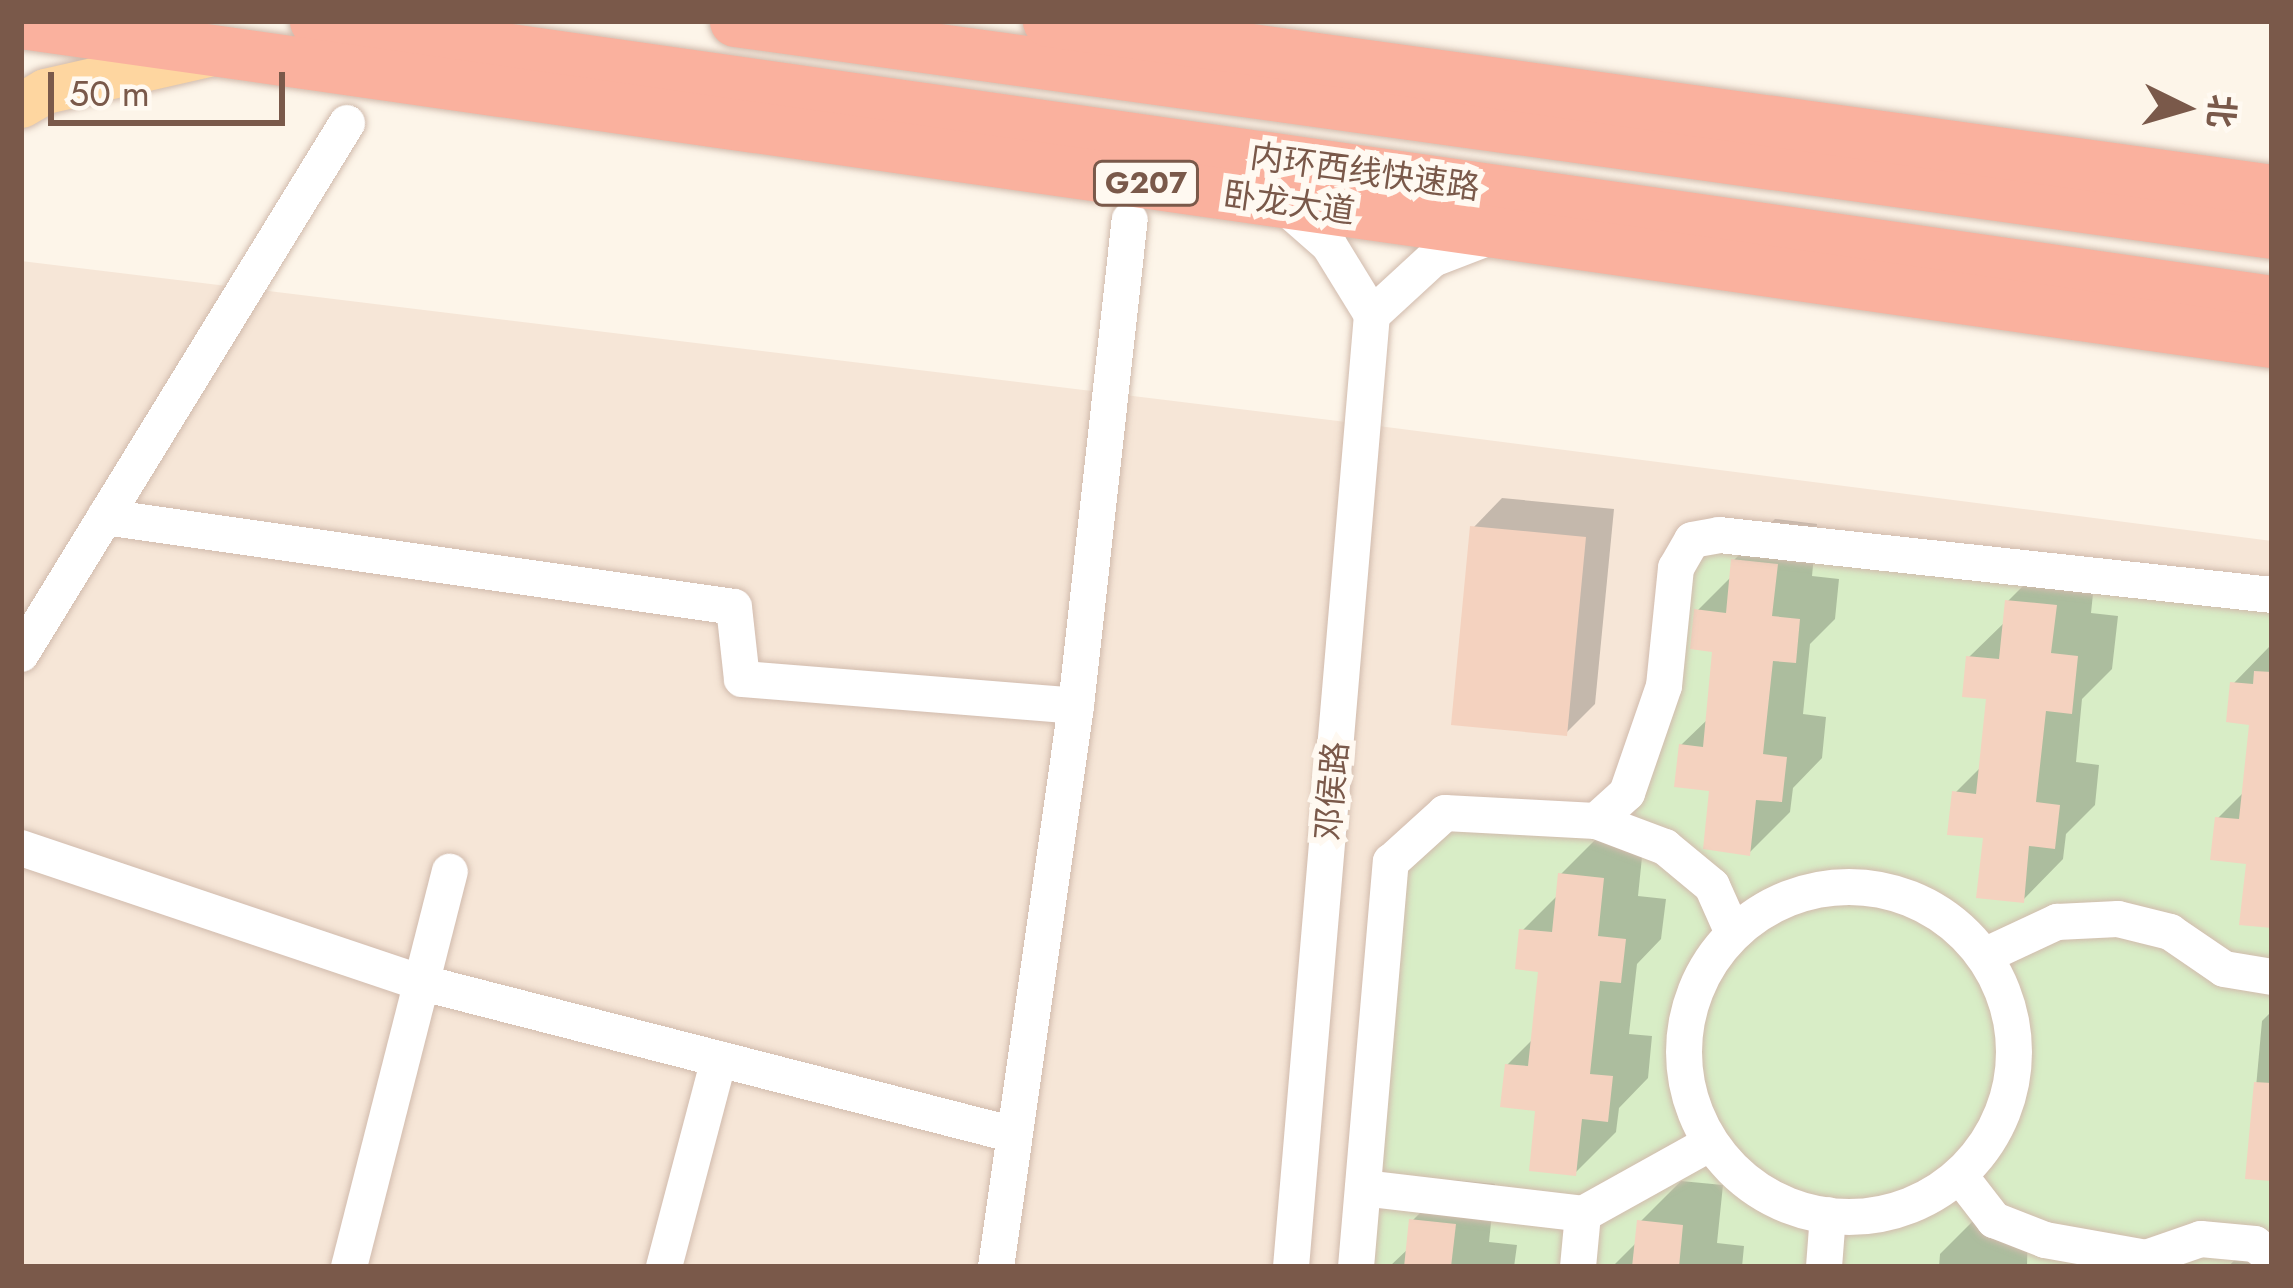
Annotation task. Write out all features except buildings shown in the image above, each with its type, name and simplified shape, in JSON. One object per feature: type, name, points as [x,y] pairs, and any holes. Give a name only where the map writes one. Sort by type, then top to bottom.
[{"type":"highway","name":"内环西线快速路","points":[[315,21],[2272,301]]},
{"type":"highway","name":"内环西线快速路","points":[[734,21],[2272,233]]},
{"type":"highway","points":[[1048,21],[2272,190]]},
{"type":"highway","name":"卧龙大道","points":[[21,23],[2272,342]]},
{"type":"main road","points":[[21,105],[45,92],[223,51]]},
{"type":"street","points":[[21,654],[347,123]]},
{"type":"street","points":[[1281,203],[1329,245],[1372,315],[1432,259],[1506,231]]},
{"type":"street","points":[[996,1267],[1076,706],[1130,220]]},
{"type":"street","name":"邓侯路","points":[[1291,1267],[1372,315]]},
{"type":"street","points":[[105,517],[734,607],[742,679],[1076,706]]},
{"type":"street","points":[[1596,821],[1627,793],[1657,707],[1664,686],[1676,568],[1692,540],[1719,535],[2272,595]]},
{"type":"street","points":[[1356,1267],[1391,862],[1444,812],[1596,821],[1665,847],[1712,886],[1732,933]]},
{"type":"street","points":[[21,848],[419,982],[1015,1135]]},
{"type":"street","points":[[350,1267],[450,872]]},
{"type":"street","points":[[1835,886],[1892,891],[1944,915],[1984,956],[2006,999],[2014,1046],[2011,1078],[1990,1138],[1960,1176],[1912,1207],[1856,1219],[1799,1212],[1749,1186],[1709,1144],[1687,1091],[1683,1034],[1699,979],[1732,933],[1780,900],[1835,886]]},
{"type":"street","points":[[1984,956],[2057,922],[2118,919],[2170,932],[2224,969],[2272,977]]},
{"type":"street","points":[[664,1267],[719,1059]]},
{"type":"street","points":[[1363,1188],[1583,1214],[1709,1144]]},
{"type":"street","points":[[1960,1176],[1994,1220],[2045,1240],[2146,1258],[2201,1239],[2254,1244],[2272,1258]]},
{"type":"street","points":[[1578,1267],[1583,1214]]},
{"type":"street","points":[[1824,1267],[1828,1215]]},
{"type":"shaded area","points":[[21,261],[1363,424],[2272,541],[2272,1267],[21,1267]]},
{"type":"green space","points":[[1692,540],[2272,595],[2272,1267],[1356,1267],[1391,862],[1445,813],[1596,821],[1627,793]]}]
